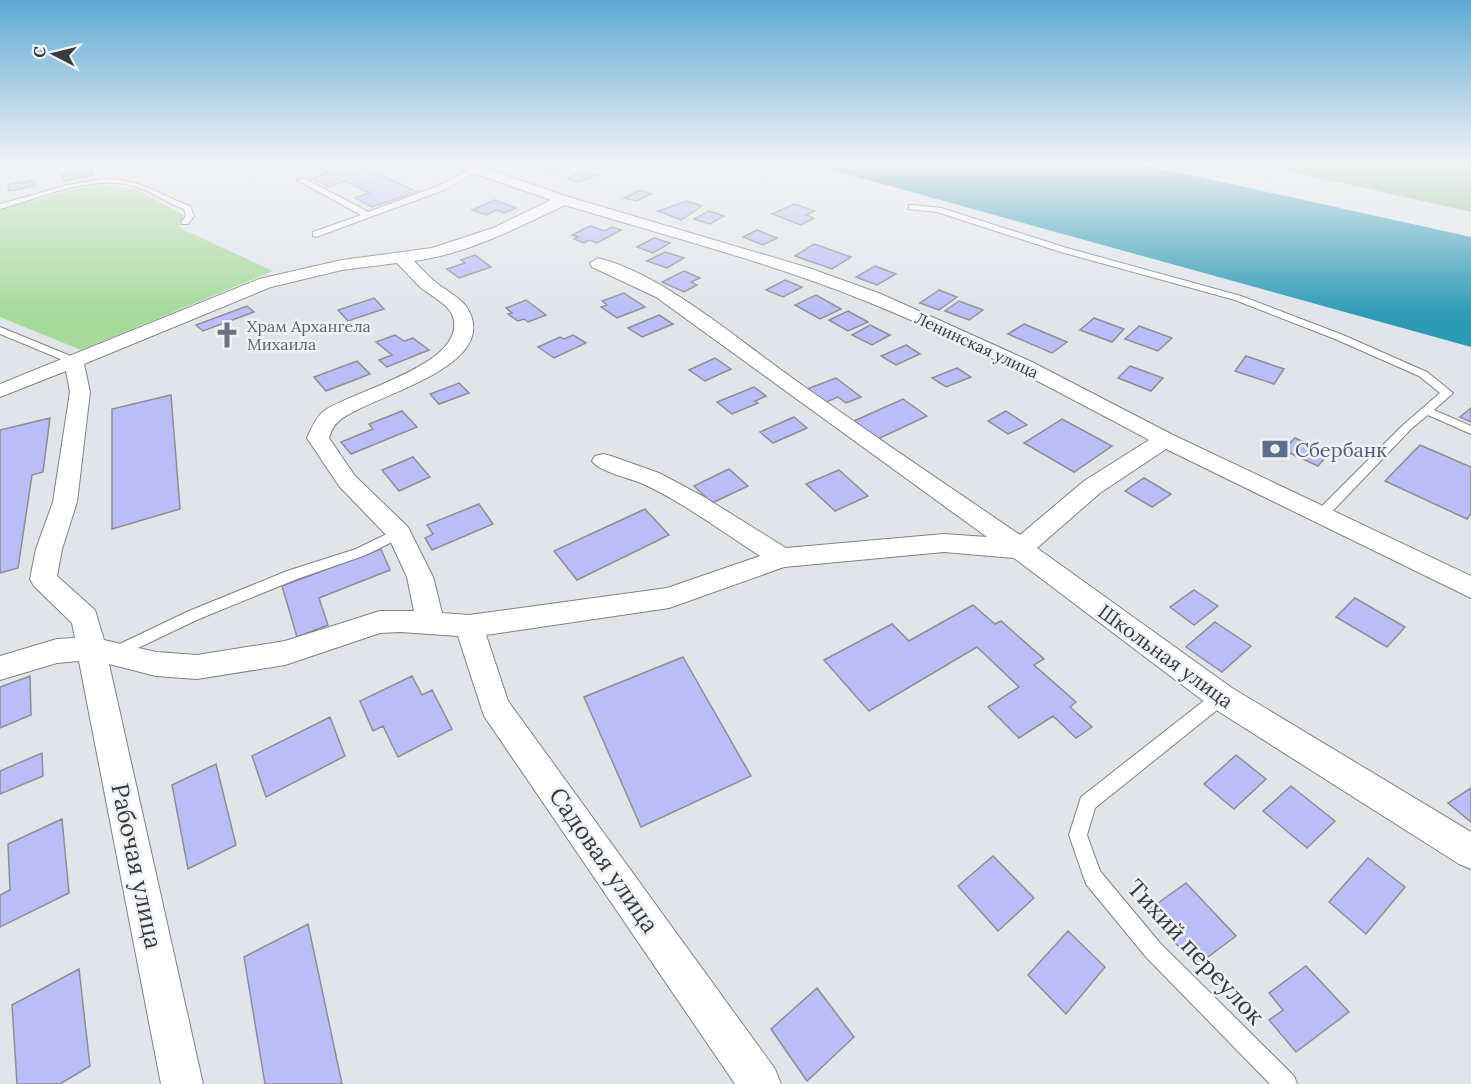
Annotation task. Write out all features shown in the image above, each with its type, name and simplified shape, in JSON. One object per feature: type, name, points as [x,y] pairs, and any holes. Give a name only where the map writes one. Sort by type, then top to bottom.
[{"type":"street","points":[[0,391],[265,283],[342,265],[434,253],[499,231],[536,214]]},
{"type":"street","name":"Ленинская улица","points":[[609,214],[803,272],[875,298],[1025,366],[1165,440],[1471,588]]},
{"type":"street","points":[[402,258],[426,283],[457,307],[463,318],[463,335],[452,353],[422,373],[331,416],[323,426],[318,438],[346,481],[399,533],[420,577],[430,623]]},
{"type":"street","name":"Школьная улица","points":[[598,263],[662,293],[1020,549],[1221,697],[1471,852]]},
{"type":"street","name":"Рабочая улица","points":[[74,362],[80,392],[65,502],[49,549],[43,579],[85,618],[102,650],[182,1084]]},
{"type":"street","points":[[0,668],[57,651],[102,650],[156,664],[197,667],[285,653],[380,622],[469,626],[669,598],[782,558],[944,543],[1020,549],[1092,487],[1165,440]]},
{"type":"street","points":[[603,461],[634,469],[663,483],[782,558]]},
{"type":"street","name":"Садовая улица","points":[[469,626],[495,707],[760,1084]]},
{"type":"lane","points":[[185,222],[190,216],[189,214]]},
{"type":"lane","points":[[316,234],[371,214]]},
{"type":"lane","points":[[949,214],[1064,250],[1238,298],[1319,329],[1423,374],[1447,393],[1321,515]]},
{"type":"lane","points":[[0,330],[74,362]]},
{"type":"lane","points":[[1427,411],[1471,430]]},
{"type":"lane","points":[[102,650],[292,575],[361,552],[399,533]]},
{"type":"lane","name":"Тихий переулок","points":[[1221,697],[1087,802],[1078,835],[1094,877],[1153,950],[1286,1084]]},
{"type":"green space","points":[[0,214],[180,214],[183,215],[180,228],[273,271],[81,350],[0,317]]},
{"type":"water","points":[[990,214],[1365,214],[1471,237],[1471,347]]},
{"type":"building","points":[[665,214],[691,214],[681,220]]},
{"type":"building","points":[[704,214],[724,216],[710,224],[694,219]]},
{"type":"building","points":[[772,214],[809,214],[806,215],[814,218],[801,225]]},
{"type":"building","points":[[590,226],[605,231],[612,227],[621,230],[597,243],[589,240],[584,243],[574,239],[578,237],[572,235]]},
{"type":"building","points":[[757,230],[777,238],[763,245],[743,237]]},
{"type":"building","points":[[654,238],[670,243],[653,253],[637,247]]},
{"type":"building","points":[[814,244],[851,257],[832,269],[795,256]]},
{"type":"building","points":[[665,252],[684,258],[667,268],[647,261]]},
{"type":"building","points":[[475,255],[491,267],[459,278],[447,269],[465,263],[461,260]]},
{"type":"building","points":[[875,266],[896,274],[877,285],[856,277]]},
{"type":"building","points":[[684,271],[700,278],[691,282],[697,285],[684,292],[662,282]]},
{"type":"building","points":[[785,280],[802,287],[783,297],[766,290]]},
{"type":"building","points":[[939,290],[957,297],[939,310],[920,303]]},
{"type":"building","points":[[624,293],[645,307],[617,318],[601,307],[607,305],[602,301]]},
{"type":"building","points":[[816,295],[841,309],[820,319],[795,305]]},
{"type":"building","points":[[374,298],[384,309],[348,321],[338,310]]},
{"type":"building","points":[[526,300],[546,315],[528,322],[524,319],[518,321],[508,314],[512,313],[506,308]]},
{"type":"building","points":[[959,301],[983,310],[969,320],[945,311]]},
{"type":"building","points":[[247,306],[254,312],[203,331],[196,325]]},
{"type":"building","points":[[848,311],[868,322],[848,331],[829,320]]},
{"type":"building","points":[[659,315],[673,324],[642,337],[628,328]]},
{"type":"building","points":[[1094,318],[1124,329],[1112,342],[1080,330]]},
{"type":"building","points":[[1024,324],[1067,342],[1052,353],[1008,334]]},
{"type":"building","points":[[870,325],[890,335],[872,345],[852,335]]},
{"type":"building","points":[[1139,326],[1172,338],[1158,351],[1125,339]]},
{"type":"building","points":[[395,335],[404,341],[413,338],[429,350],[387,367],[379,360],[392,355],[376,342]]},
{"type":"building","points":[[573,335],[586,343],[554,358],[538,347],[560,337],[564,339]]},
{"type":"building","points":[[906,345],[920,354],[896,365],[881,356]]},
{"type":"building","points":[[1246,356],[1284,369],[1274,384],[1235,371]]},
{"type":"building","points":[[715,358],[731,369],[705,381],[689,370]]},
{"type":"building","points":[[357,361],[370,374],[326,391],[314,377]]},
{"type":"building","points":[[1130,366],[1163,378],[1151,391],[1118,378]]},
{"type":"building","points":[[957,368],[971,377],[946,387],[932,378]]},
{"type":"building","points":[[836,378],[861,397],[846,403],[838,397],[824,403],[807,389]]},
{"type":"building","points":[[459,383],[469,393],[439,404],[430,394]]},
{"type":"building","points":[[754,387],[766,396],[755,401],[758,403],[732,414],[717,402]]},
{"type":"building","points":[[171,395],[180,509],[112,529],[112,409]]},
{"type":"building","points":[[903,399],[927,416],[878,439],[854,421]]},
{"type":"building","points":[[1471,408],[1471,422],[1460,417]]},
{"type":"building","points":[[402,411],[417,427],[351,454],[341,442],[373,429],[369,424]]},
{"type":"building","points":[[1006,411],[1027,425],[1008,434],[988,421]]},
{"type":"building","points":[[794,417],[807,428],[773,443],[760,432]]},
{"type":"building","points":[[50,418],[43,472],[32,475],[18,568],[0,573],[0,430]]},
{"type":"building","points":[[1062,419],[1112,446],[1074,472],[1024,443]]},
{"type":"building","points":[[1295,438],[1329,453],[1318,466],[1283,450]]},
{"type":"building","points":[[1420,445],[1471,467],[1471,514],[1467,519],[1385,481]]},
{"type":"building","points":[[413,457],[430,477],[399,491],[382,470]]},
{"type":"building","points":[[729,469],[748,486],[712,503],[694,486]]},
{"type":"building","points":[[839,470],[868,496],[835,511],[806,484]]},
{"type":"building","points":[[1144,478],[1171,494],[1152,507],[1125,491]]},
{"type":"building","points":[[479,504],[493,524],[432,550],[425,538],[433,534],[427,525]]},
{"type":"building","points":[[645,509],[669,535],[577,580],[554,551]]},
{"type":"building","points":[[381,549],[390,570],[319,598],[328,625],[297,637],[282,586]]},
{"type":"building","points":[[1194,590],[1218,606],[1194,625],[1170,607]]},
{"type":"building","points":[[1355,598],[1405,627],[1387,647],[1336,617]]},
{"type":"building","points":[[973,605],[995,624],[1001,621],[1044,659],[1034,665],[1076,702],[1070,707],[1092,727],[1076,738],[1053,716],[1019,738],[988,707],[1019,687],[977,647],[869,711],[824,660],[892,624],[909,641]]},
{"type":"building","points":[[1215,622],[1251,646],[1222,672],[1186,647]]},
{"type":"building","points":[[683,657],[751,776],[641,827],[584,697]]},
{"type":"building","points":[[30,676],[31,715],[0,728],[0,687]]},
{"type":"building","points":[[412,676],[422,695],[432,690],[452,729],[398,757],[383,726],[373,731],[360,701]]},
{"type":"building","points":[[330,717],[345,756],[266,797],[252,756]]},
{"type":"building","points":[[42,753],[43,776],[0,794],[0,771]]},
{"type":"building","points":[[1236,755],[1266,779],[1234,809],[1204,784]]},
{"type":"building","points":[[216,764],[236,845],[188,869],[172,785]]},
{"type":"building","points":[[1291,786],[1335,821],[1307,848],[1263,811]]},
{"type":"building","points":[[1471,788],[1471,822],[1448,803]]},
{"type":"building","points":[[62,819],[69,893],[0,927],[0,895],[10,890],[8,844]]},
{"type":"building","points":[[993,856],[1034,898],[998,931],[958,886]]},
{"type":"building","points":[[1368,858],[1405,887],[1366,934],[1329,902]]},
{"type":"building","points":[[1186,883],[1236,936],[1196,966],[1147,911]]},
{"type":"building","points":[[308,924],[342,1084],[265,1084],[244,957]]},
{"type":"building","points":[[1068,931],[1105,967],[1066,1014],[1028,975]]},
{"type":"building","points":[[1306,966],[1349,1012],[1296,1052],[1269,1020],[1283,1010],[1269,993]]},
{"type":"building","points":[[79,969],[90,1066],[60,1084],[17,1084],[12,1005]]},
{"type":"building","points":[[817,988],[854,1037],[807,1081],[771,1029]]},
{"type":"place","name":"Храм Архангела Михаила","points":[[227,335]]},
{"type":"place","name":"Сбербанк","points":[[1275,449]]}]
